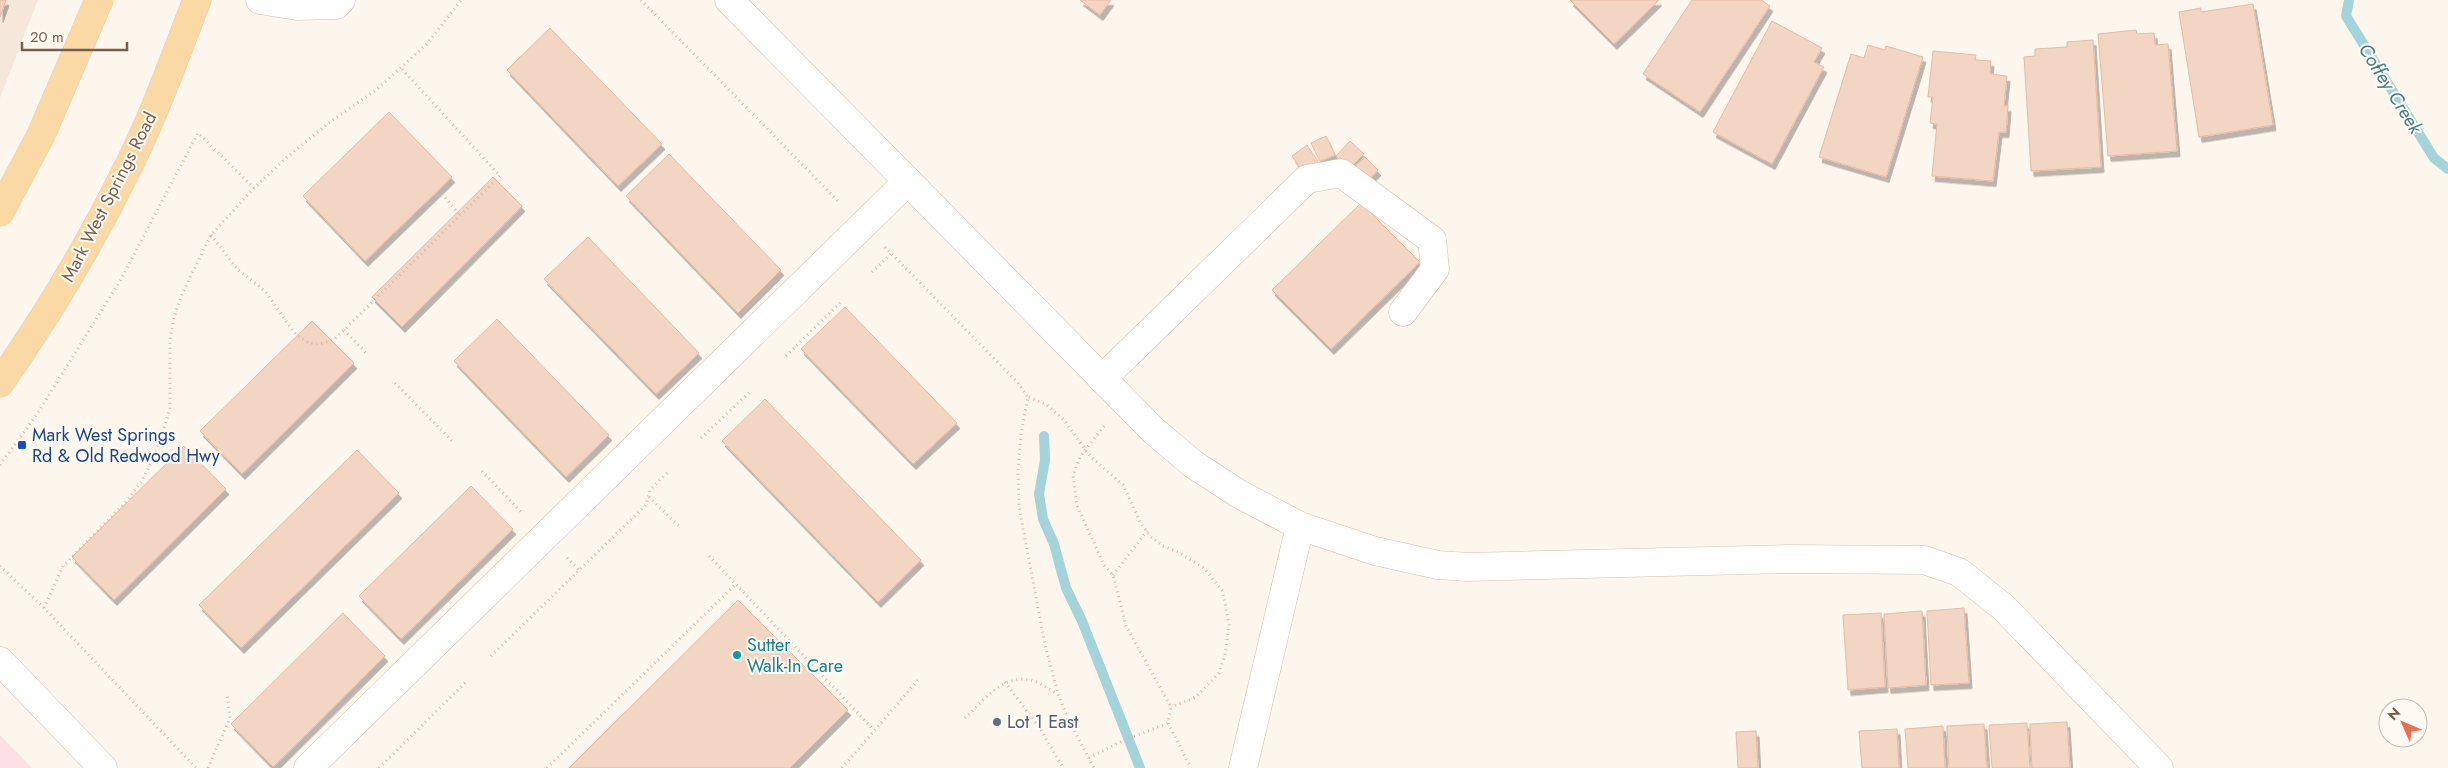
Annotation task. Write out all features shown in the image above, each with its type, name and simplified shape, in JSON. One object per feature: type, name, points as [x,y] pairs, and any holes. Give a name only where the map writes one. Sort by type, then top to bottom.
[{"type":"main road","points":[[0,212],[41,135],[98,0]]},
{"type":"main road","name":"Mark West Springs Road","points":[[0,383],[58,296],[125,174],[153,111],[197,0]]},
{"type":"street","points":[[260,0],[296,6],[336,5],[341,0]]},
{"type":"street","points":[[729,0],[1154,431],[1200,468],[1239,494],[1300,526],[1340,541],[1438,565],[1468,567],[1786,558],[1924,560],[1941,565],[1958,572],[2003,607],[2159,768]]},
{"type":"street","points":[[1102,379],[1307,179],[1341,173],[1432,240],[1435,269],[1403,312]]},
{"type":"street","points":[[308,768],[908,181]]},
{"type":"street","points":[[1243,768],[1300,526]]},
{"type":"street","points":[[0,661],[103,768]]},
{"type":"path","points":[[44,608],[63,566],[126,502],[141,482],[155,455],[170,408],[170,340],[174,317],[182,294],[211,235],[254,188],[304,143],[401,68],[427,44],[461,0]]},
{"type":"path","points":[[641,0],[840,203]]},
{"type":"path","points":[[211,235],[237,269],[264,291],[296,335],[310,343],[320,344],[332,340],[344,330],[500,176],[401,68]]},
{"type":"path","points":[[0,465],[37,414],[120,281],[198,133],[254,188]]},
{"type":"path","points":[[442,194],[460,215]]},
{"type":"path","points":[[880,243],[1017,382],[1028,397],[1047,405],[1063,419],[1085,450],[1123,485],[1147,531],[1163,546],[1178,552],[1204,568],[1223,592],[1228,609],[1228,640],[1218,673],[1196,697],[1170,707]]},
{"type":"path","points":[[872,272],[891,254]]},
{"type":"path","points":[[786,356],[840,303]]},
{"type":"path","points":[[344,330],[367,354]]},
{"type":"path","points":[[395,383],[452,441]]},
{"type":"path","points":[[701,438],[752,390]]},
{"type":"path","points":[[1028,397],[1021,434],[1018,471],[1019,507],[1045,645],[1058,694],[1066,717],[1094,768]]},
{"type":"path","points":[[1126,403],[1085,450],[1073,475],[1077,506],[1104,565],[1113,575],[1126,626],[1170,707],[1168,724],[1191,768]]},
{"type":"path","points":[[482,470],[525,515]]},
{"type":"path","points":[[491,656],[646,505],[650,490],[669,471]]},
{"type":"path","points":[[649,497],[681,528]]},
{"type":"path","points":[[1113,575],[1147,531]]},
{"type":"path","points":[[709,556],[874,730]]},
{"type":"path","points":[[0,566],[44,608],[196,768]]},
{"type":"path","points":[[547,768],[736,584]]},
{"type":"path","points":[[842,768],[920,679]]},
{"type":"path","points":[[965,718],[1005,682],[1017,679],[1033,681],[1058,694]]},
{"type":"path","points":[[379,768],[466,682]]},
{"type":"path","points":[[1005,682],[1041,730],[1064,768]]},
{"type":"path","points":[[208,768],[230,718],[227,693]]},
{"type":"path","points":[[1089,758],[1118,743],[1168,724]]},
{"type":"shaded area","points":[[0,0],[38,0],[0,98]]},
{"type":"shaded area","points":[[0,735],[32,768],[0,768]]},
{"type":"building","points":[[0,0],[6,0],[0,17]]},
{"type":"building","points":[[1080,0],[1111,0],[1100,15]]},
{"type":"building","points":[[1570,0],[1659,0],[1614,44]]},
{"type":"building","points":[[1692,0],[1761,0],[1770,6],[1700,112],[1643,74]]},
{"type":"building","points":[[2253,4],[2273,125],[2199,137],[2179,12],[2201,8],[2201,12]]},
{"type":"building","points":[[1772,21],[1822,48],[1814,62],[1824,67],[1772,164],[1713,132]]},
{"type":"building","points":[[550,28],[662,144],[618,186],[507,70]]},
{"type":"building","points":[[2136,30],[2137,34],[2154,33],[2155,45],[2168,44],[2177,151],[2108,156],[2098,34]]},
{"type":"building","points":[[2093,40],[2101,167],[2031,171],[2024,57],[2035,56],[2035,49],[2067,47],[2067,42]]},
{"type":"building","points":[[1868,45],[1885,50],[1886,46],[1923,57],[1886,177],[1819,157],[1851,54],[1864,58]]},
{"type":"building","points":[[1933,51],[1976,55],[1975,60],[1991,61],[1990,74],[2007,76],[2004,106],[2008,106],[2006,132],[1999,132],[1993,181],[1932,176],[1937,124],[1930,123],[1933,97],[1928,97]]},
{"type":"building","points":[[389,112],[452,177],[365,261],[303,196]]},
{"type":"building","points":[[1326,136],[1335,155],[1320,161],[1311,143]]},
{"type":"building","points":[[1350,141],[1364,154],[1349,169],[1336,156]]},
{"type":"building","points":[[1307,145],[1319,163],[1304,174],[1292,156]]},
{"type":"building","points":[[669,154],[781,270],[738,313],[626,196]]},
{"type":"building","points":[[1365,157],[1378,170],[1364,185],[1350,171]]},
{"type":"building","points":[[493,177],[522,206],[402,327],[372,297]]},
{"type":"building","points":[[1361,203],[1420,262],[1331,349],[1272,290]]},
{"type":"building","points":[[588,237],[699,353],[656,394],[544,279]]},
{"type":"building","points":[[845,307],[957,423],[913,464],[801,349]]},
{"type":"building","points":[[497,319],[609,435],[566,477],[454,361]]},
{"type":"building","points":[[312,321],[354,363],[242,474],[200,431]]},
{"type":"building","points":[[765,399],[921,560],[878,602],[722,441]]},
{"type":"building","points":[[184,446],[226,489],[114,600],[72,557]]},
{"type":"building","points":[[357,450],[399,493],[241,648],[199,605]]},
{"type":"building","points":[[471,486],[513,529],[401,639],[359,596]]},
{"type":"building","name":"Sutter Walk-In Care","points":[[738,600],[848,710],[790,768],[569,768]]},
{"type":"building","points":[[1964,608],[1969,683],[1931,685],[1927,611]]},
{"type":"building","points":[[1922,611],[1926,685],[1888,688],[1884,614]]},
{"type":"building","points":[[343,613],[385,656],[273,767],[231,724]]},
{"type":"building","points":[[1881,613],[1885,687],[1848,690],[1843,615]]},
{"type":"building","points":[[2067,722],[2070,768],[2032,768],[2030,724]]},
{"type":"building","points":[[2027,723],[2030,768],[1992,768],[1989,725]]},
{"type":"building","points":[[1984,724],[1987,768],[1949,768],[1947,726]]},
{"type":"building","points":[[1943,726],[1945,768],[1908,768],[1905,729]]},
{"type":"building","points":[[1897,729],[1899,768],[1862,768],[1859,731]]},
{"type":"building","points":[[1756,731],[1758,768],[1738,768],[1736,732]]},
{"type":"waterway","name":"Coffey Creek","points":[[2349,0],[2346,16],[2434,158],[2448,169]]},
{"type":"waterway","points":[[1044,436],[1045,460],[1039,494],[1043,519],[1054,544],[1066,588],[1082,621],[1140,768]]},
{"type":"place","name":"Mark West Springs Rd & Old Redwood Hwy","points":[[22,445]]},
{"type":"place","name":"Sutter Walk-In Care","points":[[737,655]]},
{"type":"place","name":"Lot 1 East","points":[[997,722]]}]
